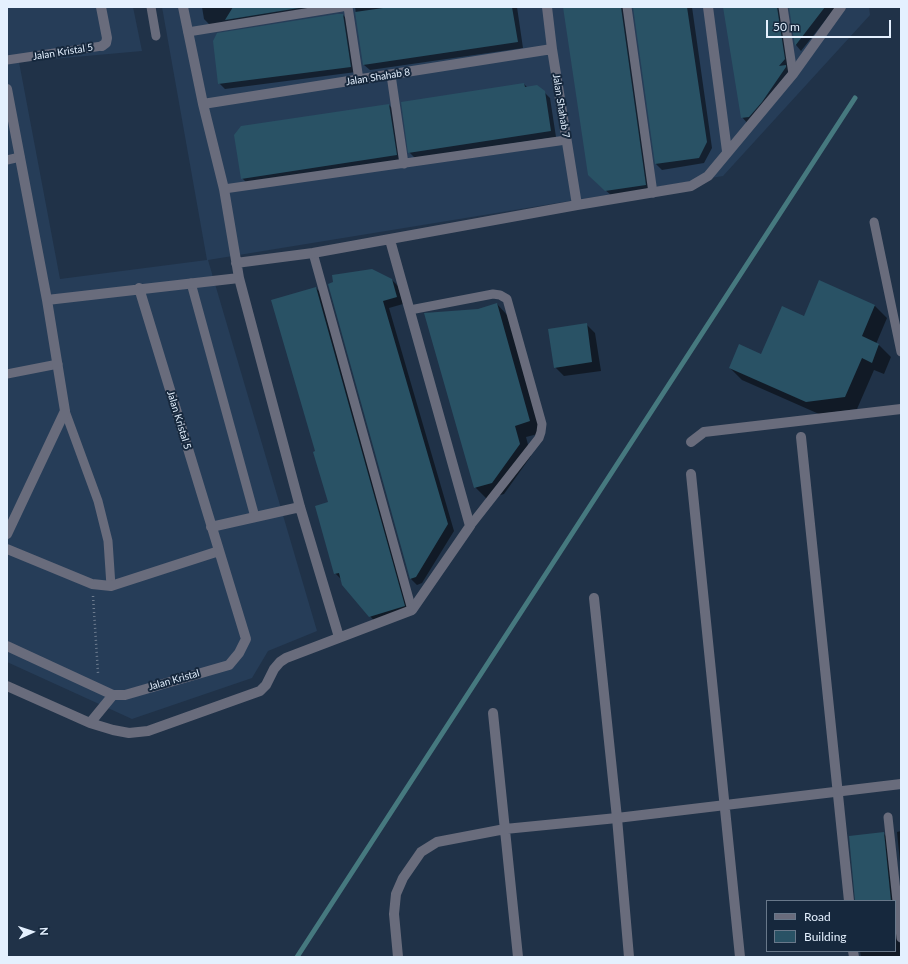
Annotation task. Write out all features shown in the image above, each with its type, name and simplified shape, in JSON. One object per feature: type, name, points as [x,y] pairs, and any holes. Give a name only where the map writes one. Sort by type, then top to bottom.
[{"type":"street","name":"Jalan Kristal 5","points":[[101,7],[107,38],[106,43],[102,46]]},
{"type":"street","points":[[183,7],[224,190],[239,278],[300,507],[339,637]]},
{"type":"street","name":"Jalan Shahab 7","points":[[547,7],[552,49],[577,205]]},
{"type":"street","points":[[708,7],[727,152]]},
{"type":"street","points":[[236,263],[313,253],[390,240],[577,205],[691,186],[708,176],[793,74],[841,7]]},
{"type":"street","name":"Jalan Shahab 8","points":[[204,104],[552,49]]},
{"type":"street","points":[[7,88],[47,300],[65,411],[7,534]]},
{"type":"street","points":[[7,686],[90,723],[129,733],[148,731],[260,691],[266,685],[274,669],[286,658],[412,610],[470,526],[390,240]]},
{"type":"street","points":[[47,300],[139,288],[239,278]]},
{"type":"street","name":"Jalan Kristal 5","points":[[139,288],[219,551]]},
{"type":"street","points":[[691,442],[704,432],[901,409]]},
{"type":"street","points":[[801,437],[849,900]]},
{"type":"street","points":[[691,474],[740,957]]},
{"type":"street","points":[[211,527],[300,507]]},
{"type":"street","points":[[7,549],[92,584],[111,586],[219,551]]},
{"type":"street","name":"Jalan Kristal","points":[[7,646],[113,695],[125,695],[229,665],[239,653],[246,639],[219,551]]},
{"type":"street","points":[[594,598],[617,818],[629,957]]},
{"type":"street","points":[[90,723],[113,695]]},
{"type":"street","points":[[493,713],[518,957]]},
{"type":"street","points":[[398,957],[394,914],[396,894],[403,878],[421,852],[437,842],[505,829],[617,818],[838,790],[901,784]]},
{"type":"lane","points":[[151,7],[156,36]]},
{"type":"lane","points":[[188,32],[342,7]]},
{"type":"lane","points":[[348,7],[359,80]]},
{"type":"lane","points":[[627,7],[653,193]]},
{"type":"lane","points":[[783,7],[793,74]]},
{"type":"lane","name":"Jalan Kristal 5","points":[[7,60],[102,46]]},
{"type":"lane","points":[[391,75],[404,164]]},
{"type":"lane","points":[[224,190],[566,140]]},
{"type":"lane","points":[[7,160],[20,157]]},
{"type":"lane","points":[[874,222],[901,352]]},
{"type":"lane","points":[[313,253],[412,610]]},
{"type":"lane","points":[[191,283],[255,517]]},
{"type":"lane","points":[[410,310],[493,294],[500,295],[506,299],[542,424],[539,438],[470,526]]},
{"type":"lane","points":[[7,374],[58,364]]},
{"type":"lane","points":[[65,411],[98,501],[108,541],[111,586]]},
{"type":"lane","points":[[888,817],[901,938]]},
{"type":"path","points":[[92,584],[98,689]]},
{"type":"shaded area","points":[[7,7],[133,7],[142,51],[19,62],[60,279],[207,260],[162,7],[869,7],[870,15],[723,176],[208,260],[317,631],[268,651],[252,678],[132,719],[7,662]]},
{"type":"building","points":[[233,7],[305,7],[225,20]]},
{"type":"building","points":[[390,7],[512,7],[518,42],[363,65],[355,12]]},
{"type":"building","points":[[563,7],[621,7],[646,185],[605,191],[588,175]]},
{"type":"building","points":[[633,7],[687,7],[707,142],[699,158],[655,164]]},
{"type":"building","points":[[723,7],[777,7],[785,59],[779,66],[786,65],[786,67],[762,102],[749,117],[741,118]]},
{"type":"building","points":[[789,7],[825,7],[795,46]]},
{"type":"building","points":[[343,14],[351,67],[218,84],[213,41],[217,33]]},
{"type":"building","points":[[524,83],[525,87],[537,85],[545,91],[551,131],[408,153],[401,102]]},
{"type":"building","points":[[389,104],[397,155],[241,179],[234,135],[241,126]]},
{"type":"building","points":[[372,269],[392,279],[397,297],[383,301],[448,524],[416,577],[410,579],[328,284],[333,282],[332,275]]},
{"type":"building","points":[[819,280],[875,305],[862,336],[879,344],[872,363],[862,358],[845,397],[806,402],[729,368],[739,344],[761,354],[782,306],[804,316]]},
{"type":"building","points":[[316,287],[405,606],[369,617],[342,585],[339,573],[334,574],[315,506],[328,502],[313,452],[315,451],[271,300]]},
{"type":"building","points":[[497,303],[530,421],[515,426],[520,444],[492,483],[474,488],[424,313],[478,309]]},
{"type":"building","points":[[587,323],[592,362],[554,368],[548,329]]},
{"type":"building","points":[[884,832],[891,900],[855,900],[849,836]]},
{"type":"waterway","points":[[297,957],[855,98]]}]
